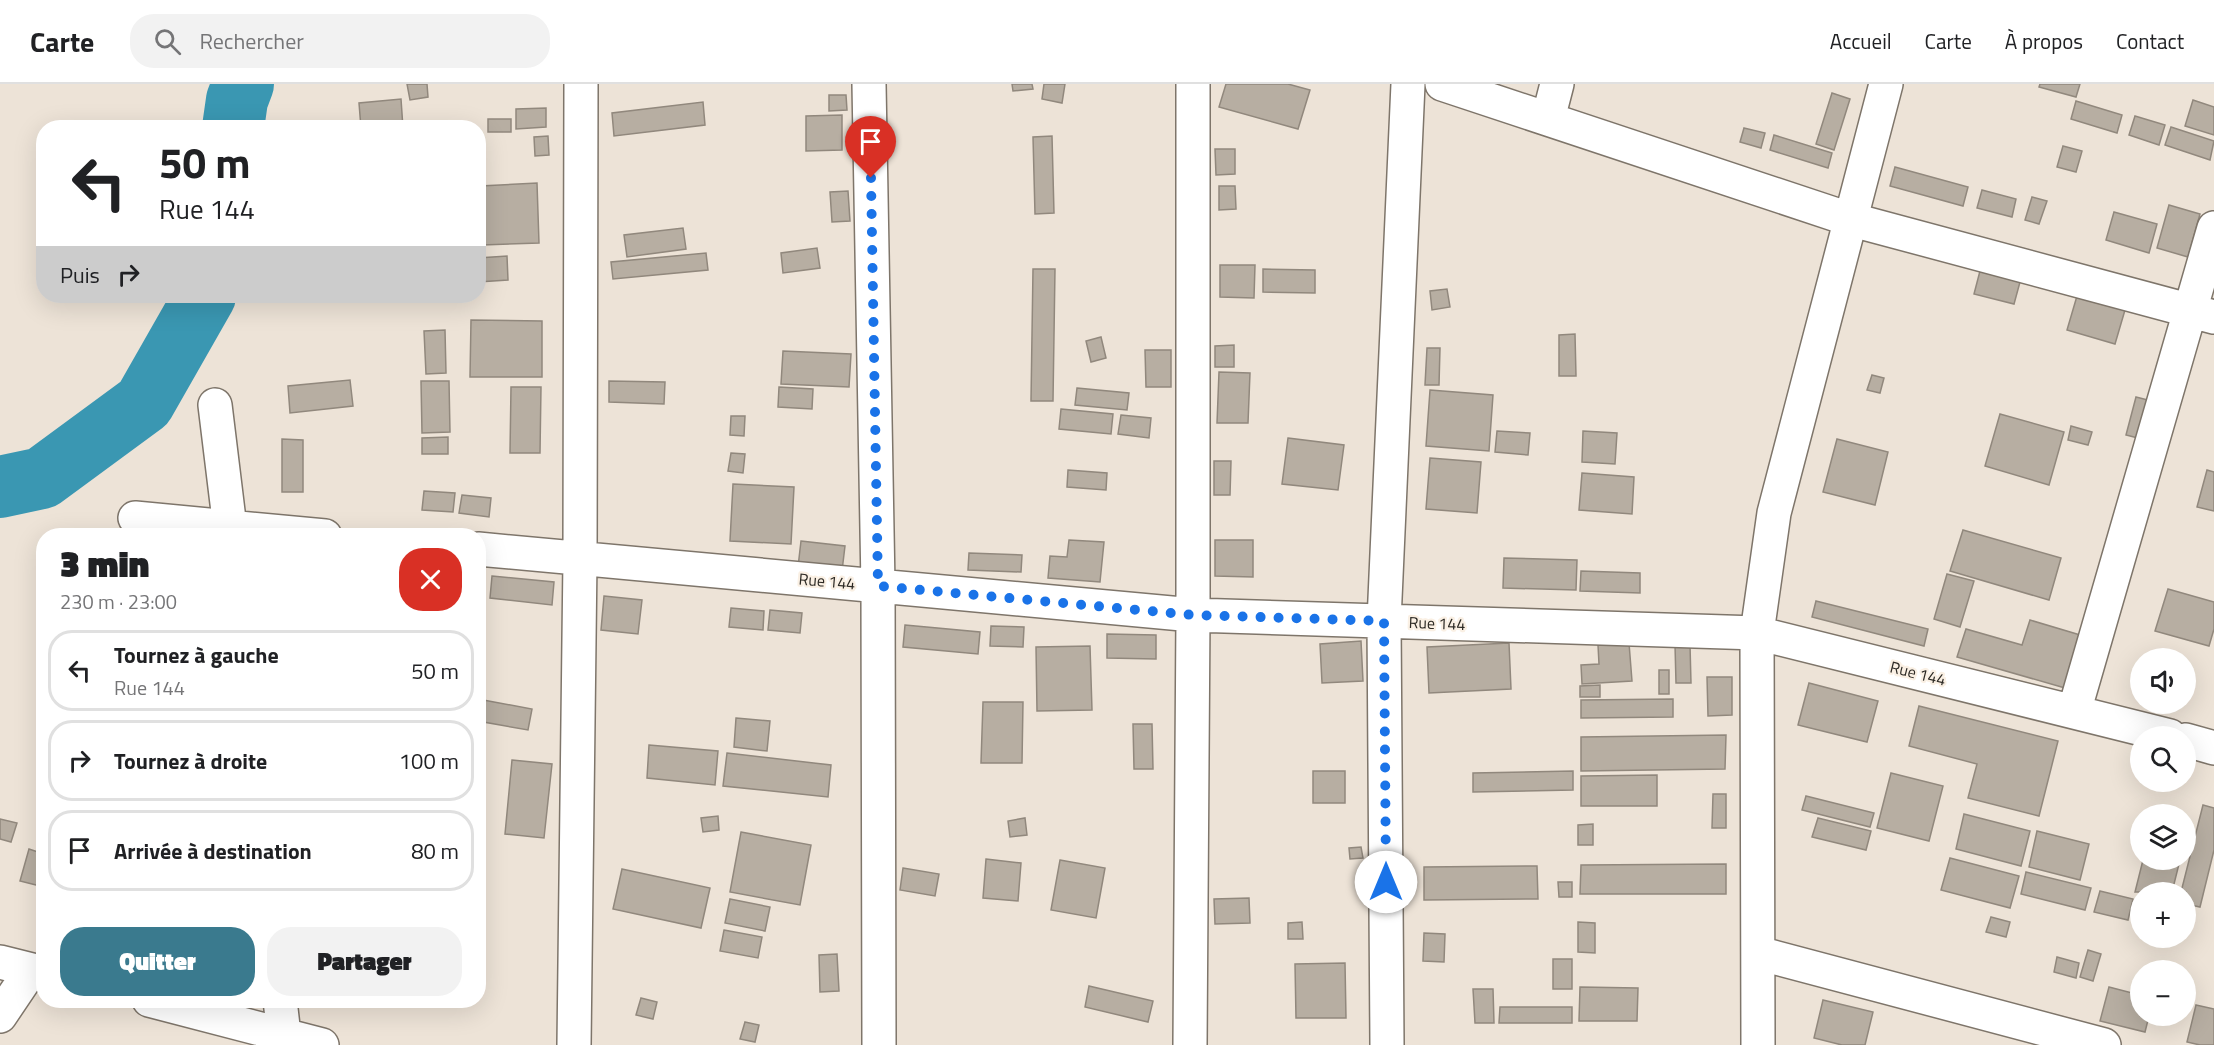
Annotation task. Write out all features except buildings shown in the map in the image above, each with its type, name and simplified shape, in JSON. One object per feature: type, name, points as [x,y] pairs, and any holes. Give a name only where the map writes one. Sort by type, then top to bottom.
[{"type":"street","points":[[574,1045],[580,559],[581,84]]},
{"type":"street","points":[[869,84],[878,586],[879,1045]]},
{"type":"street","points":[[1190,1045],[1193,84]]},
{"type":"street","points":[[1387,1045],[1384,621],[1408,84]]},
{"type":"street","points":[[1442,84],[1849,219],[2203,314]]},
{"type":"street","points":[[1548,119],[1557,84]]},
{"type":"street","points":[[1758,1045],[1757,633],[1774,513],[1886,84]]},
{"type":"street","points":[[2074,712],[2203,314],[2214,228]]},
{"type":"street","points":[[215,405],[230,528]]},
{"type":"street","points":[[135,518],[208,528]]},
{"type":"street","name":"Rue 144","points":[[486,550],[1193,615],[1757,633],[2130,726]]},
{"type":"street","points":[[2196,742],[2214,747]]},
{"type":"street","points":[[1758,953],[2104,1045]]},
{"type":"street","points":[[0,962],[36,972]]},
{"type":"street","points":[[0,1016],[36,973]]},
{"type":"street","points":[[176,1008],[283,1040],[322,1045]]},
{"type":"street","points":[[281,1008],[283,1040]]},
{"type":"waterway","points":[[234,120],[237,100],[243,84]]},
{"type":"waterway","points":[[0,487],[42,478],[144,403],[201,303]]},
{"type":"route","points":[[871,178],[878,586],[1193,615],[1384,621],[1386,882]]}]
